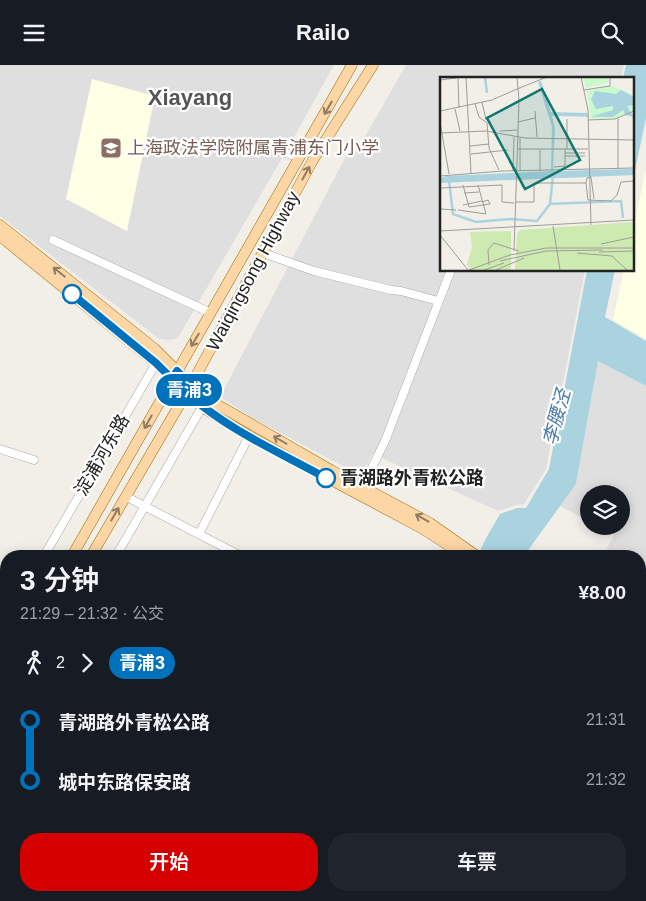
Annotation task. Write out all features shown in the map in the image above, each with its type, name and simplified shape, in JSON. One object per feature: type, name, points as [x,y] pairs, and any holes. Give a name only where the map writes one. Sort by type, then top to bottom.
[{"type":"main road","name":"Waiqingsong Highway","points":[[75,550],[352,65]]},
{"type":"main road","name":"Waiqingsong Highway","points":[[94,550],[189,389],[313,160],[373,65]]},
{"type":"main road","points":[[0,225],[158,359],[189,389],[202,407],[248,435],[423,529],[456,550]]},
{"type":"main road","points":[[0,236],[158,359]]},
{"type":"main road","points":[[189,389],[430,523],[468,550]]},
{"type":"street","points":[[278,151],[299,157]]},
{"type":"street","points":[[53,240],[211,313]]},
{"type":"street","points":[[263,253],[314,271],[438,301]]},
{"type":"street","points":[[363,486],[385,441],[451,271]]},
{"type":"street","name":"淀浦河东路","points":[[47,550],[158,359]]},
{"type":"street","points":[[120,550],[202,407]]},
{"type":"street","points":[[199,534],[248,435]]},
{"type":"street","points":[[0,449],[34,460]]},
{"type":"street","points":[[125,496],[230,550]]},
{"type":"shaded area","points":[[0,65],[334,65],[179,336],[175,339],[167,340],[160,339],[154,335],[0,216]]},
{"type":"shaded area","points":[[406,65],[624,65],[621,77],[440,77],[440,271],[585,271],[546,469],[524,504],[498,511],[373,454],[360,475],[254,419],[220,397],[346,156],[358,149]]},
{"type":"shaded area","name":"上海政法学院附属青浦东门小学","points":[[92,79],[155,96],[127,231],[66,199]]},
{"type":"shaded area","points":[[646,169],[646,339],[613,320],[624,271],[634,271],[634,226]]},
{"type":"shaded area","points":[[598,360],[646,386],[646,550],[606,550],[614,535],[630,535],[630,485],[580,485],[580,516],[560,506],[576,484]]},
{"type":"water","points":[[626,65],[646,65],[646,118],[634,175],[634,77],[623,77]]},
{"type":"water","points":[[587,271],[615,271],[605,317],[646,341],[646,386],[598,361],[576,484],[528,550],[481,550],[500,514],[517,508],[526,508],[549,469]]},
{"type":"bus line","name":"青浦3","points":[[72,294],[156,363],[172,379],[177,371],[191,385],[187,393],[202,407],[326,478]]},
{"type":"place","name":"上海政法学院附属青浦东门小学","points":[[111,148]]},
{"type":"place","name":"青湖路外青松公路","points":[[326,478]]},
{"type":"district","name":"Xiayang","points":[[190,97]]},
{"type":"water label","name":"李腰泾","points":[[556,417]]}]
